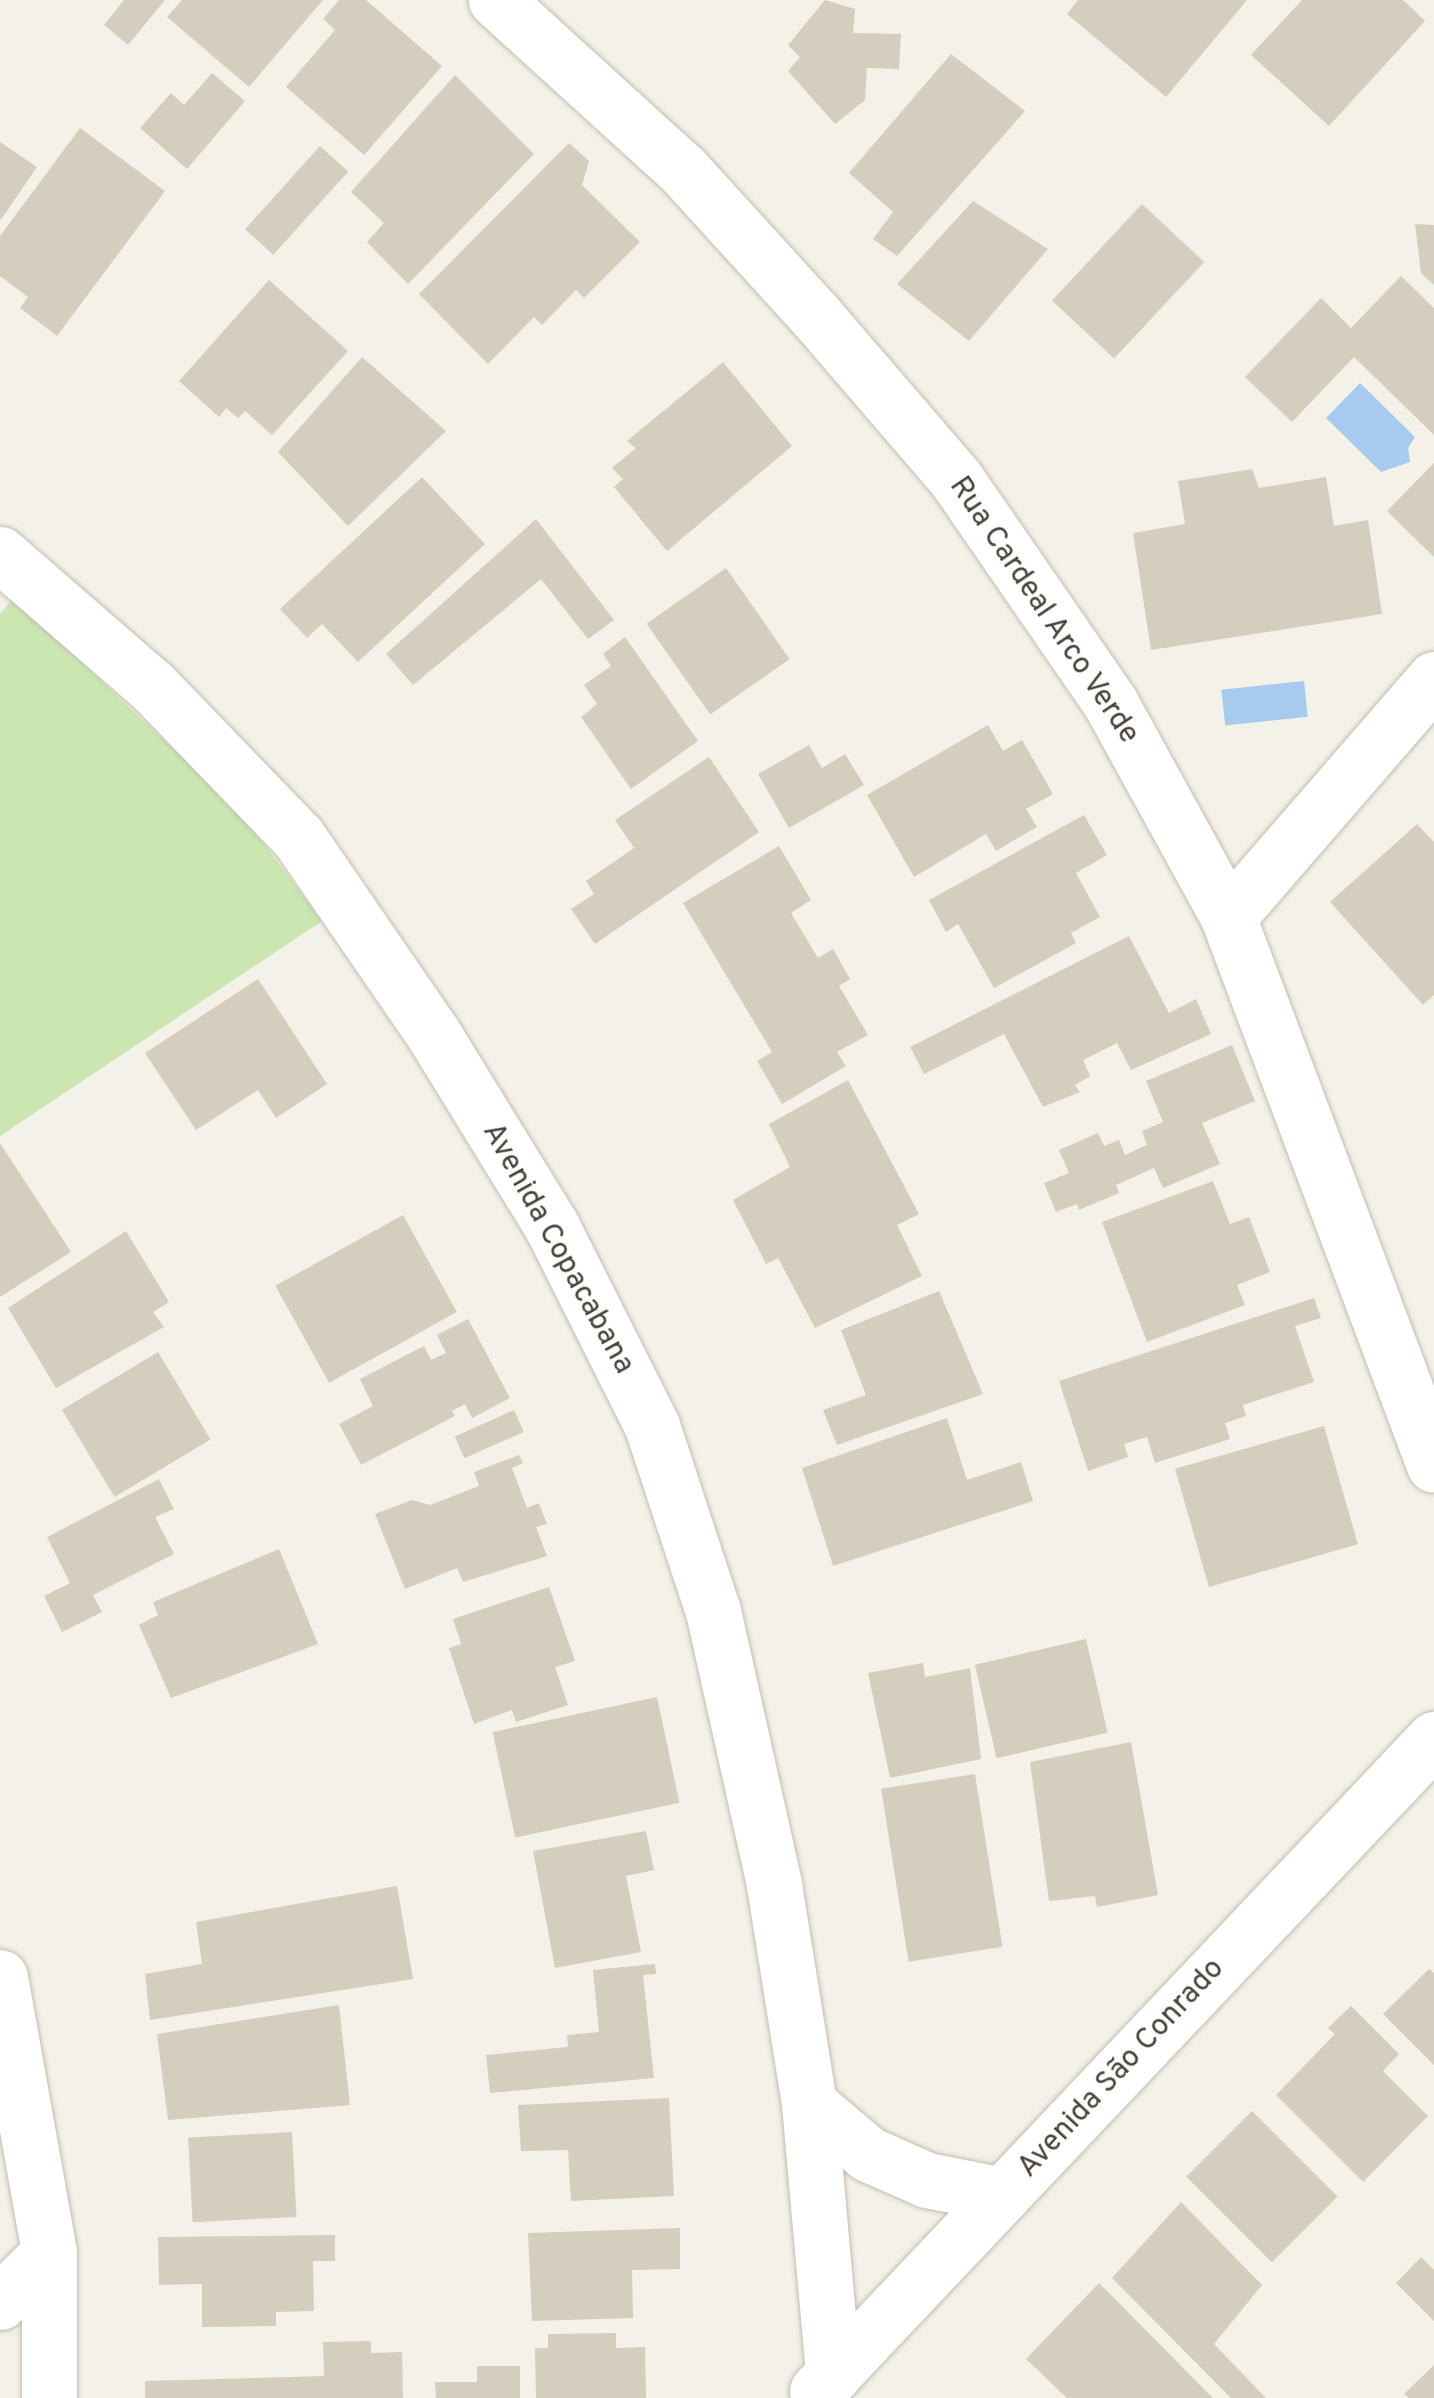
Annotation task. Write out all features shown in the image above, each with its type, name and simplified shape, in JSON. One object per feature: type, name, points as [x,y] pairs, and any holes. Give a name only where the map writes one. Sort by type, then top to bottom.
[{"type":"street","name":"Rua Cardeal Arco Verde","points":[[496,0],[683,170],[956,479],[1111,704],[1228,917],[1434,1465]]},
{"type":"street","name":"Avenida Copacabana","points":[[0,554],[152,686],[298,837],[434,1035],[552,1227],[652,1426],[713,1611],[774,1885],[809,2104],[822,2386]]},
{"type":"street","points":[[1228,917],[1434,678]]},
{"type":"street","name":"Avenida São Conrado","points":[[822,2386],[1434,1739]]},
{"type":"street","points":[[2,2004],[49,2253],[49,2398]]},
{"type":"street","points":[[809,2104],[868,2154],[927,2180],[1003,2195]]},
{"type":"street","points":[[0,2302],[49,2253]]},
{"type":"green space","points":[[13,598],[239,811],[322,921],[0,1136],[0,614]]},
{"type":"water","points":[[1360,383],[1415,437],[1408,448],[1410,462],[1381,472],[1326,418]]},
{"type":"water","points":[[1304,681],[1308,717],[1225,725],[1221,690]]},
{"type":"building","points":[[124,0],[165,0],[128,45],[104,25]]},
{"type":"building","points":[[182,0],[323,0],[249,87],[167,17]]},
{"type":"building","points":[[339,0],[366,0],[442,66],[364,155],[286,87],[335,30],[323,19]]},
{"type":"building","points":[[825,0],[855,9],[853,33],[901,34],[899,69],[867,68],[865,100],[835,124],[788,71],[800,57],[788,45]]},
{"type":"building","points":[[1078,0],[1247,0],[1166,97],[1067,14]]},
{"type":"building","points":[[1302,0],[1403,0],[1425,21],[1329,126],[1251,55]]},
{"type":"building","points":[[951,54],[1025,111],[897,256],[873,239],[893,212],[849,173]]},
{"type":"building","points":[[212,73],[245,101],[187,169],[140,128],[171,93],[184,105]]},
{"type":"building","points":[[455,75],[534,154],[408,284],[367,242],[384,223],[351,192]]},
{"type":"building","points":[[80,128],[165,191],[57,336],[20,308],[28,297],[0,276],[0,236]]},
{"type":"building","points":[[0,142],[37,167],[0,221]]},
{"type":"building","points":[[569,143],[589,161],[582,185],[640,242],[584,298],[576,290],[542,325],[534,317],[488,364],[419,294]]},
{"type":"building","points":[[320,146],[348,171],[273,255],[245,229]]},
{"type":"building","points":[[973,201],[1048,249],[969,341],[897,284]]},
{"type":"building","points":[[1142,204],[1204,262],[1114,359],[1052,301]]},
{"type":"building","points":[[1415,224],[1434,225],[1434,285],[1421,273]]},
{"type":"building","points":[[1401,276],[1434,308],[1434,435],[1354,357],[1292,422],[1245,377],[1321,298],[1351,328]]},
{"type":"building","points":[[269,280],[348,351],[272,435],[245,411],[238,418],[226,408],[219,417],[179,381]]},
{"type":"building","points":[[362,357],[446,431],[348,526],[278,452]]},
{"type":"building","points":[[723,362],[792,446],[667,551],[614,487],[623,479],[612,468],[636,448],[627,441]]},
{"type":"building","points":[[1434,463],[1434,557],[1387,511]]},
{"type":"building","points":[[1252,469],[1259,488],[1326,477],[1334,526],[1368,520],[1382,614],[1151,650],[1133,533],[1185,524],[1178,481]]},
{"type":"building","points":[[422,477],[485,544],[358,662],[322,624],[307,638],[280,609]]},
{"type":"building","points":[[536,519],[614,620],[588,639],[541,579],[413,685],[386,654]]},
{"type":"building","points":[[726,568],[790,659],[710,715],[647,624]]},
{"type":"building","points":[[625,637],[698,741],[631,789],[581,717],[597,704],[584,685],[611,666],[603,654]]},
{"type":"building","points":[[988,725],[1003,751],[1022,740],[1053,794],[1026,809],[1037,827],[996,851],[986,834],[914,877],[867,795]]},
{"type":"building","points":[[809,745],[822,768],[845,754],[864,785],[789,828],[758,774]]},
{"type":"building","points":[[709,757],[759,832],[595,944],[571,909],[594,894],[586,881],[634,848],[615,820]]},
{"type":"building","points":[[1084,815],[1107,855],[1076,873],[1100,917],[1071,933],[1076,943],[994,988],[958,924],[946,932],[929,900]]},
{"type":"building","points":[[1417,824],[1434,842],[1434,995],[1423,1005],[1330,902]]},
{"type":"building","points":[[779,846],[811,900],[791,913],[818,958],[833,949],[850,979],[839,986],[868,1035],[837,1052],[846,1066],[782,1104],[757,1061],[772,1052],[683,903]]},
{"type":"building","points":[[1129,936],[1169,1013],[1196,999],[1211,1034],[1131,1070],[1117,1043],[1083,1060],[1090,1076],[1075,1085],[1080,1092],[1043,1107],[1004,1034],[924,1074],[910,1047]]},
{"type":"building","points":[[258,979],[327,1084],[276,1118],[258,1090],[196,1130],[145,1053]]},
{"type":"building","points":[[1232,1045],[1255,1101],[1202,1123],[1220,1164],[1163,1188],[1154,1168],[1116,1185],[1119,1193],[1079,1210],[1077,1204],[1056,1212],[1044,1183],[1069,1173],[1059,1150],[1098,1133],[1104,1146],[1119,1140],[1125,1155],[1147,1145],[1142,1131],[1163,1122],[1146,1081]]},
{"type":"building","points":[[848,1080],[919,1214],[897,1225],[922,1276],[815,1328],[778,1258],[766,1264],[733,1200],[790,1167],[769,1124]]},
{"type":"building","points":[[0,1143],[71,1252],[0,1297]]},
{"type":"building","points":[[1213,1181],[1230,1224],[1249,1217],[1270,1272],[1237,1285],[1245,1305],[1147,1342],[1102,1222]]},
{"type":"building","points":[[403,1215],[457,1312],[329,1383],[275,1286]]},
{"type":"building","points":[[126,1231],[169,1302],[153,1312],[164,1327],[56,1388],[8,1308]]},
{"type":"building","points":[[939,1291],[983,1394],[837,1445],[823,1410],[866,1395],[841,1330]]},
{"type":"building","points":[[1314,1298],[1321,1318],[1295,1326],[1314,1382],[1243,1405],[1246,1416],[1225,1423],[1230,1439],[1155,1463],[1147,1437],[1124,1444],[1128,1457],[1088,1471],[1059,1381]]},
{"type":"building","points":[[468,1319],[510,1398],[472,1418],[465,1404],[452,1411],[455,1416],[361,1465],[339,1424],[373,1406],[360,1379],[424,1346],[431,1360],[446,1353],[437,1335]]},
{"type":"building","points":[[158,1352],[211,1439],[115,1497],[62,1410]]},
{"type":"building","points":[[514,1410],[524,1432],[464,1458],[455,1436]]},
{"type":"building","points":[[947,1418],[967,1480],[1021,1462],[1033,1501],[833,1566],[802,1468]]},
{"type":"building","points":[[1324,1426],[1358,1544],[1209,1587],[1175,1469]]},
{"type":"building","points":[[519,1455],[523,1463],[512,1468],[527,1508],[539,1503],[547,1524],[536,1527],[547,1556],[463,1582],[457,1568],[405,1589],[375,1514],[412,1500],[430,1505],[479,1486],[474,1472]]},
{"type":"building","points":[[159,1479],[174,1509],[155,1517],[174,1554],[93,1595],[102,1612],[62,1632],[44,1596],[70,1583],[47,1537]]},
{"type":"building","points":[[279,1549],[318,1644],[171,1698],[139,1625],[158,1615],[153,1602]]},
{"type":"building","points":[[549,1587],[575,1661],[555,1667],[568,1705],[516,1722],[512,1710],[474,1724],[449,1648],[461,1644],[453,1619]]},
{"type":"building","points":[[1086,1639],[1108,1733],[997,1758],[975,1665]]},
{"type":"building","points":[[923,1663],[925,1677],[970,1668],[981,1759],[890,1778],[868,1673]]},
{"type":"building","points":[[657,1697],[679,1803],[515,1838],[493,1732]]},
{"type":"building","points":[[1131,1742],[1158,1895],[1097,1907],[1095,1896],[1049,1901],[1030,1762]]},
{"type":"building","points":[[975,1774],[1002,1947],[909,1962],[881,1789]]},
{"type":"building","points":[[646,1831],[654,1870],[626,1876],[641,1952],[555,1968],[533,1851]]},
{"type":"building","points":[[397,1886],[413,1979],[150,2020],[145,1974],[202,1964],[196,1922]]},
{"type":"building","points":[[655,1964],[656,1974],[643,1975],[654,2078],[490,2093],[486,2055],[568,2047],[567,2035],[599,2032],[593,1970]]},
{"type":"building","points":[[1429,1969],[1434,1973],[1434,2065],[1383,2014]]},
{"type":"building","points":[[339,2005],[350,2105],[168,2120],[157,2034]]},
{"type":"building","points":[[1351,2006],[1399,2054],[1383,2071],[1428,2116],[1363,2182],[1276,2095],[1335,2034],[1328,2028]]},
{"type":"building","points":[[669,2098],[674,2196],[571,2201],[568,2150],[521,2151],[518,2105]]},
{"type":"building","points":[[1252,2111],[1338,2197],[1272,2262],[1186,2177]]},
{"type":"building","points":[[292,2132],[296,2217],[193,2222],[188,2137]]},
{"type":"building","points":[[1181,2202],[1262,2285],[1214,2344],[1266,2398],[1231,2398],[1112,2278]]},
{"type":"building","points":[[680,2228],[680,2269],[632,2270],[633,2318],[532,2321],[528,2233]]},
{"type":"building","points":[[335,2235],[335,2261],[313,2261],[314,2311],[276,2312],[276,2326],[202,2327],[202,2284],[159,2285],[158,2237]]},
{"type":"building","points":[[1421,2257],[1434,2270],[1434,2321],[1396,2283]]},
{"type":"building","points":[[1099,2283],[1213,2398],[1067,2398],[1026,2359]]},
{"type":"building","points":[[616,2333],[616,2348],[645,2347],[646,2398],[536,2398],[535,2348],[548,2348],[548,2334]]},
{"type":"building","points":[[371,2341],[371,2353],[402,2352],[403,2398],[145,2398],[145,2381],[324,2376],[323,2342]]},
{"type":"building","points":[[1434,2365],[1434,2398],[1409,2398],[1404,2394]]},
{"type":"building","points":[[477,2366],[520,2366],[520,2398],[436,2398],[435,2382],[477,2382]]}]
